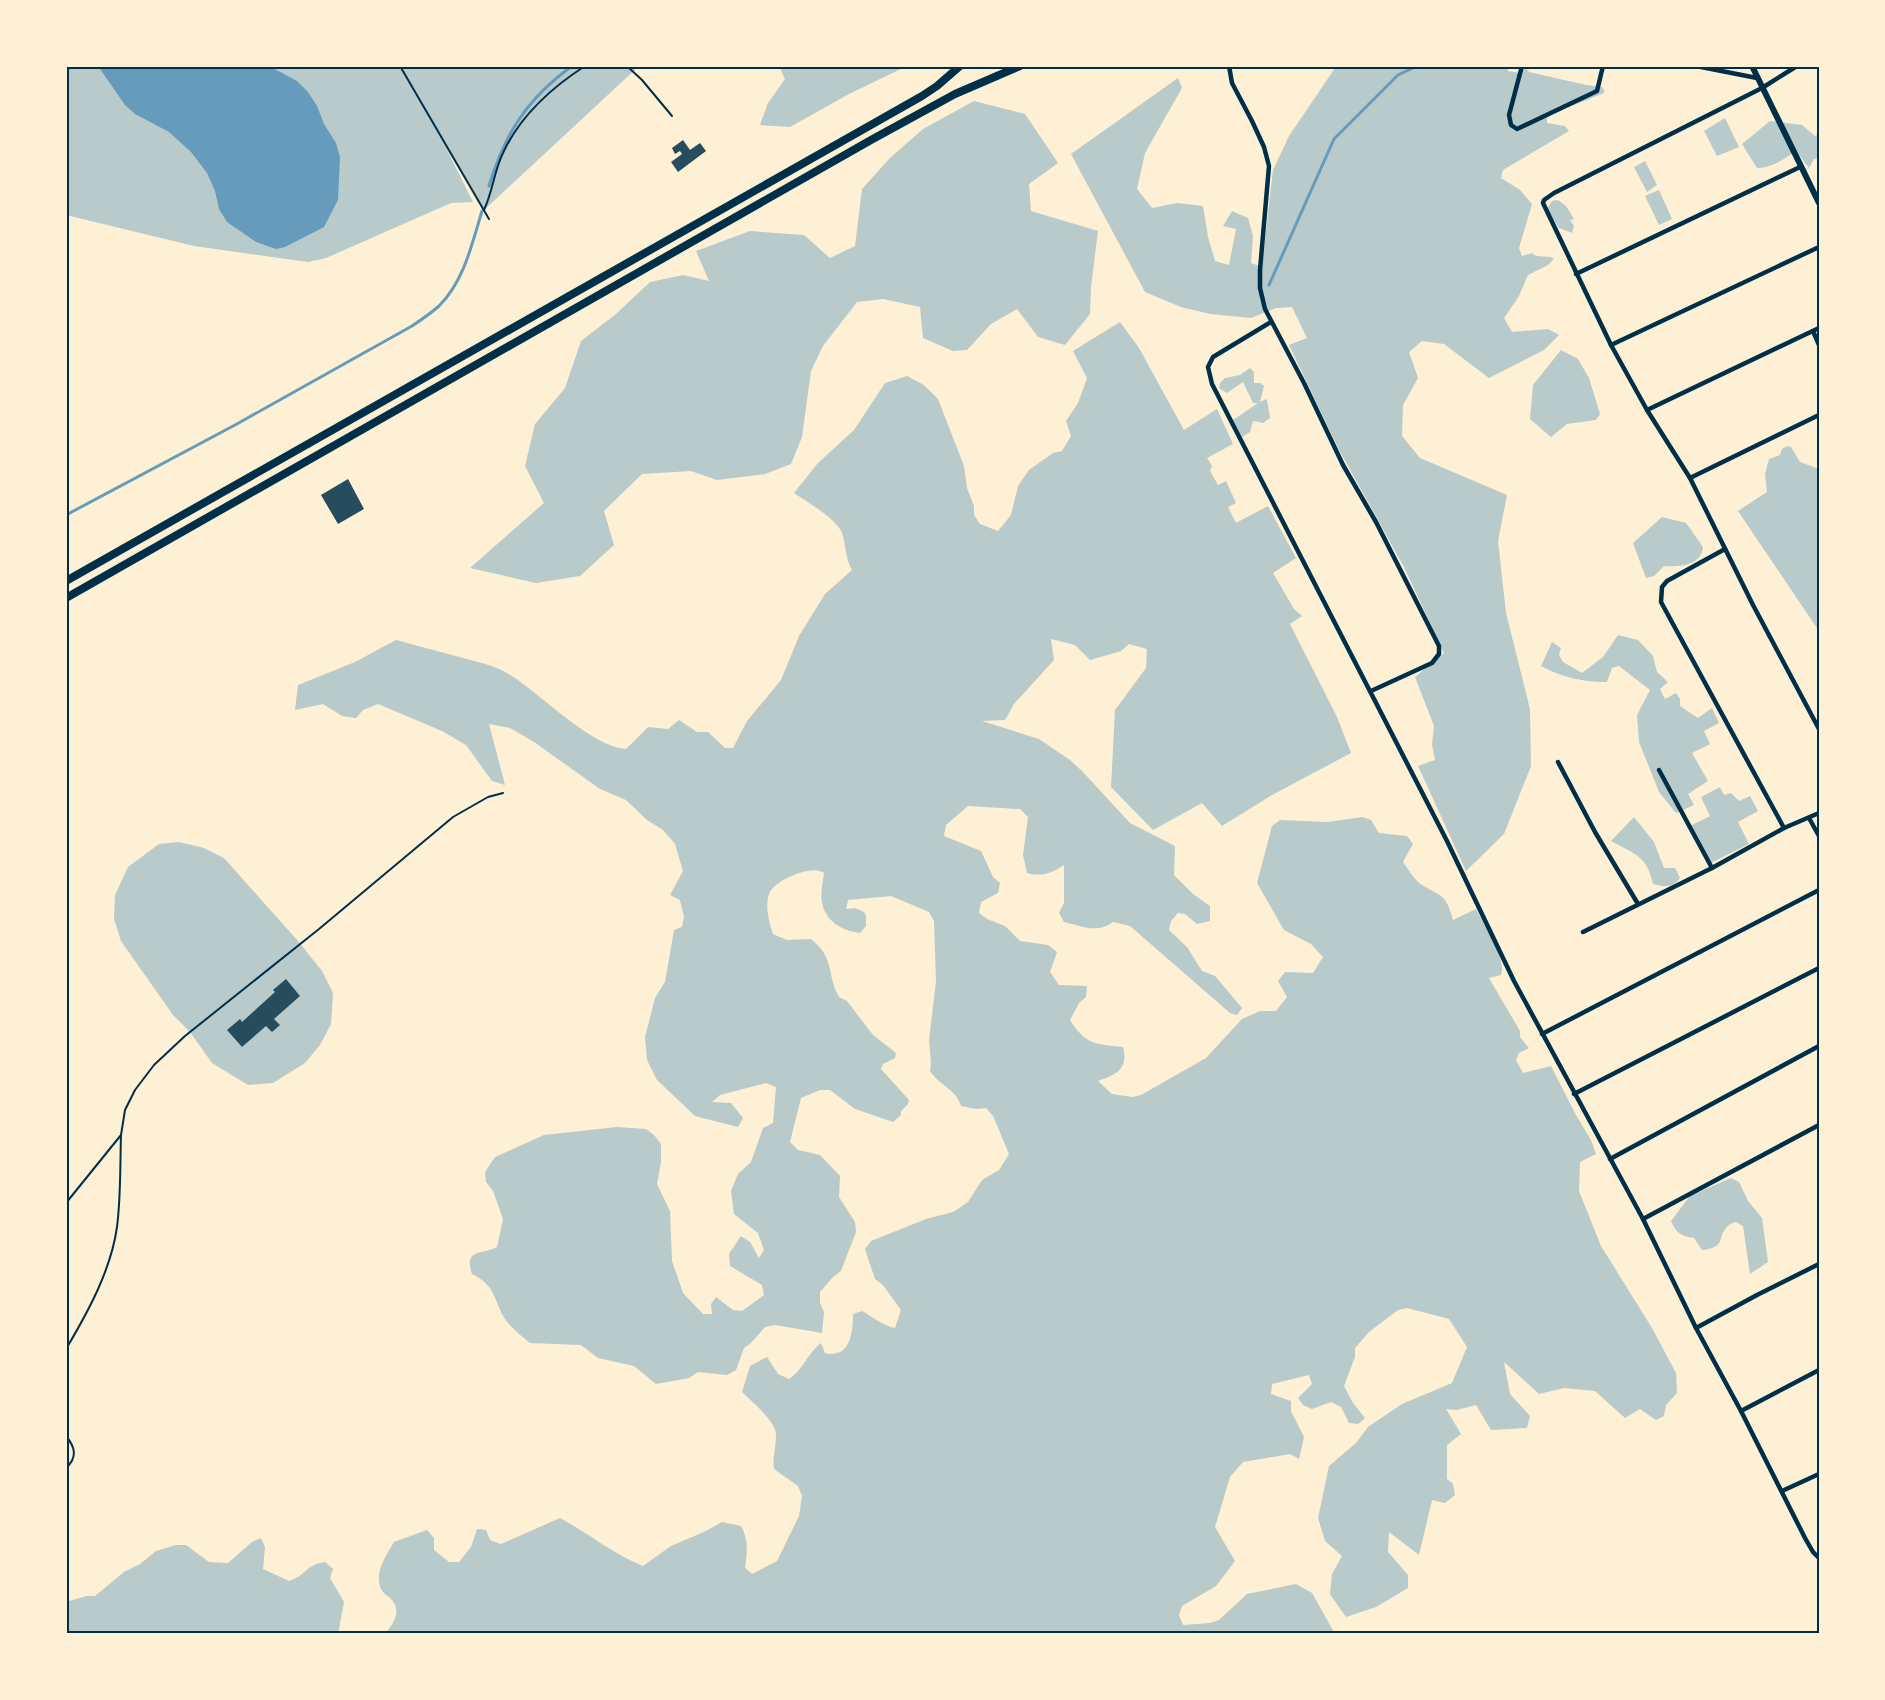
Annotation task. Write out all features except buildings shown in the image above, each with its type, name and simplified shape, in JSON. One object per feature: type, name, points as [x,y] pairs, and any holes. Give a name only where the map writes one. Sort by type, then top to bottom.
[{"type":"highway","points":[[66,581],[922,96],[960,66]]},
{"type":"highway","points":[[66,598],[881,134],[955,94],[1020,66]]},
{"type":"street","points":[[1229,66],[1232,83],[1264,147],[1269,166],[1260,270],[1260,288],[1265,309],[1343,465],[1376,522],[1439,646],[1439,654],[1432,663],[1371,691]]},
{"type":"street","points":[[1522,66],[1509,115],[1511,126],[1517,129],[1597,91],[1603,66]]},
{"type":"street","points":[[1696,66],[1757,78]]},
{"type":"street","points":[[1752,66],[1819,203]]},
{"type":"street","points":[[1797,66],[1762,88],[1554,192],[1544,200],[1545,209],[1611,345],[1647,410],[1689,478],[1819,729]]},
{"type":"street","points":[[1576,274],[1800,167]]},
{"type":"street","points":[[1611,345],[1819,247]]},
{"type":"street","points":[[1271,322],[1209,362],[1212,384],[1447,841],[1514,981],[1643,1219],[1696,1328],[1813,1552],[1819,1558]]},
{"type":"street","points":[[1647,410],[1819,328]]},
{"type":"street","points":[[1813,331],[1819,345]]},
{"type":"street","points":[[1689,478],[1819,415]]},
{"type":"street","points":[[1725,549],[1668,581],[1662,587],[1661,602],[1784,828]]},
{"type":"street","points":[[1558,762],[1595,832],[1638,904]]},
{"type":"street","points":[[1659,770],[1712,868]]},
{"type":"street","points":[[1583,932],[1712,868],[1784,828],[1819,813]]},
{"type":"street","points":[[1809,818],[1819,836]]},
{"type":"street","points":[[1542,1034],[1819,890]]},
{"type":"street","points":[[1574,1094],[1819,968]]},
{"type":"street","points":[[1610,1159],[1819,1046]]},
{"type":"street","points":[[1643,1219],[1819,1125]]},
{"type":"street","points":[[1696,1328],[1819,1264]]},
{"type":"street","points":[[1741,1411],[1819,1370]]},
{"type":"street","points":[[1782,1491],[1819,1474]]},
{"type":"lane","points":[[400,66],[489,219]]},
{"type":"lane","points":[[484,210],[503,152],[517,128],[548,94],[585,66]]},
{"type":"lane","points":[[627,66],[672,116]]},
{"type":"lane","points":[[66,1349],[84,1319],[111,1254],[120,1195],[121,1135],[125,1110],[135,1090],[153,1065],[185,1036],[319,929],[453,817],[488,797],[503,793]]},
{"type":"lane","points":[[66,1203],[121,1135]]},
{"type":"lane","points":[[66,1436],[74,1445],[74,1454],[73,1461],[66,1468]]},
{"type":"shaded area","points":[[66,66],[639,66],[484,210],[446,148],[473,202],[451,203],[326,258],[308,262],[194,246],[66,215]]},
{"type":"shaded area","points":[[779,66],[907,66],[849,94],[790,127],[760,125],[768,103],[785,79]]},
{"type":"shaded area","points":[[1339,66],[1508,66],[1508,71],[1520,73],[1527,69],[1529,72],[1602,87],[1604,90],[1604,93],[1547,116],[1547,123],[1565,126],[1569,131],[1503,170],[1501,178],[1520,190],[1532,204],[1519,248],[1522,256],[1532,253],[1536,256],[1554,259],[1548,265],[1528,275],[1519,296],[1504,318],[1512,332],[1548,329],[1559,335],[1544,350],[1489,378],[1444,344],[1422,341],[1409,352],[1418,378],[1403,405],[1402,436],[1420,458],[1507,495],[1498,541],[1506,613],[1530,709],[1531,766],[1504,834],[1466,871],[1418,766],[1435,760],[1432,744],[1434,726],[1415,677],[1444,653],[1404,567],[1338,448],[1289,345],[1307,338],[1292,307],[1276,308],[1251,318],[1210,314],[1181,307],[1145,292],[1071,154],[1178,78],[1182,88],[1145,153],[1137,189],[1152,208],[1177,203],[1203,206],[1215,261],[1229,265],[1236,229],[1223,226],[1232,211],[1248,218],[1253,236],[1251,263],[1262,267],[1273,170],[1289,136],[1335,68]]},
{"type":"shaded area","points":[[974,101],[1025,114],[1058,163],[1029,184],[1031,211],[1098,231],[1090,314],[1065,345],[1038,337],[1017,309],[991,324],[967,350],[953,351],[923,338],[920,307],[883,299],[857,302],[823,346],[811,371],[802,437],[791,464],[765,474],[717,480],[691,471],[642,474],[604,511],[614,545],[580,576],[536,583],[470,568],[544,503],[525,466],[535,424],[565,388],[581,341],[616,314],[650,282],[683,275],[709,281],[696,251],[750,231],[804,235],[830,258],[855,246],[862,189],[890,158],[923,129]]},
{"type":"shaded area","points":[[1725,118],[1739,147],[1717,156],[1704,131]]},
{"type":"shaded area","points":[[1770,121],[1802,125],[1815,136],[1819,134],[1819,158],[1814,159],[1809,168],[1796,151],[1773,165],[1757,168],[1742,144]]},
{"type":"shaded area","points":[[1645,161],[1657,185],[1647,192],[1634,167]]},
{"type":"shaded area","points":[[1659,190],[1672,219],[1659,225],[1645,196]]},
{"type":"shaded area","points":[[1558,200],[1566,206],[1574,219],[1570,220],[1574,226],[1572,233],[1559,228],[1547,209],[1552,201]]},
{"type":"shaded area","points":[[1120,322],[1139,348],[1184,430],[1217,409],[1233,444],[1207,458],[1212,466],[1210,471],[1218,485],[1226,481],[1236,503],[1228,507],[1236,523],[1268,506],[1296,558],[1273,573],[1294,609],[1302,616],[1290,624],[1337,717],[1351,753],[1272,795],[1222,826],[1202,803],[1153,830],[1111,787],[1115,710],[1146,668],[1147,649],[1129,644],[1121,651],[1090,660],[1075,645],[1051,639],[1054,660],[1014,704],[1005,720],[982,721],[1039,739],[1082,771],[1130,823],[1175,846],[1174,875],[1193,894],[1210,906],[1210,921],[1197,924],[1185,914],[1178,913],[1171,921],[1169,930],[1187,947],[1202,971],[1215,976],[1242,1008],[1237,1015],[1230,1013],[1130,926],[1113,922],[1101,928],[1089,928],[1064,922],[1059,913],[1064,903],[1064,865],[1047,873],[1037,875],[1027,873],[1023,855],[1028,817],[1020,809],[968,806],[946,825],[944,836],[981,851],[993,877],[1000,883],[998,893],[981,902],[979,913],[1005,926],[1020,941],[1048,945],[1057,952],[1050,972],[1059,985],[1087,986],[1086,997],[1079,1003],[1070,1020],[1086,1039],[1105,1045],[1123,1047],[1122,1066],[1115,1074],[1098,1081],[1112,1094],[1132,1097],[1141,1095],[1206,1058],[1242,1019],[1260,1011],[1276,1011],[1287,997],[1278,981],[1285,972],[1313,973],[1323,957],[1311,944],[1284,930],[1257,883],[1272,826],[1280,820],[1328,822],[1362,817],[1371,820],[1379,833],[1407,836],[1413,844],[1403,862],[1414,877],[1422,885],[1442,897],[1448,905],[1453,920],[1476,909],[1494,942],[1502,968],[1501,975],[1489,978],[1520,1031],[1520,1037],[1529,1048],[1519,1053],[1516,1060],[1523,1073],[1551,1066],[1591,1140],[1596,1154],[1580,1162],[1579,1191],[1601,1246],[1652,1328],[1676,1373],[1677,1393],[1666,1405],[1664,1416],[1656,1420],[1640,1409],[1625,1418],[1595,1391],[1564,1388],[1539,1394],[1504,1362],[1510,1394],[1530,1416],[1527,1428],[1491,1430],[1476,1405],[1457,1410],[1446,1409],[1461,1434],[1447,1445],[1447,1479],[1453,1484],[1455,1495],[1445,1503],[1432,1500],[1419,1555],[1389,1532],[1388,1552],[1408,1575],[1408,1588],[1376,1607],[1346,1617],[1330,1594],[1332,1574],[1342,1556],[1325,1541],[1318,1518],[1329,1466],[1356,1443],[1368,1427],[1402,1404],[1452,1383],[1467,1347],[1449,1319],[1407,1308],[1398,1310],[1369,1332],[1355,1348],[1355,1357],[1344,1386],[1353,1403],[1365,1418],[1358,1424],[1349,1423],[1341,1407],[1331,1402],[1312,1409],[1303,1405],[1298,1398],[1312,1384],[1309,1375],[1272,1384],[1271,1394],[1291,1401],[1291,1411],[1304,1437],[1299,1459],[1290,1454],[1243,1462],[1230,1477],[1215,1527],[1235,1561],[1216,1586],[1182,1606],[1179,1615],[1183,1625],[1210,1623],[1219,1620],[1247,1594],[1296,1584],[1312,1593],[1335,1634],[385,1634],[393,1622],[396,1609],[395,1604],[380,1586],[379,1574],[383,1563],[394,1542],[427,1530],[434,1538],[434,1550],[449,1562],[459,1562],[471,1547],[477,1529],[486,1530],[490,1540],[501,1544],[560,1518],[621,1556],[643,1566],[671,1546],[722,1522],[741,1526],[744,1531],[747,1552],[745,1568],[752,1574],[777,1561],[799,1516],[802,1496],[798,1486],[774,1469],[776,1436],[773,1425],[742,1392],[750,1366],[767,1357],[778,1374],[789,1379],[821,1343],[825,1353],[833,1354],[845,1348],[851,1336],[853,1314],[862,1311],[895,1328],[901,1310],[883,1285],[875,1279],[865,1249],[871,1241],[926,1219],[953,1212],[968,1202],[982,1180],[999,1170],[1009,1154],[993,1116],[986,1108],[961,1106],[956,1096],[930,1071],[929,1041],[936,981],[934,921],[929,912],[891,896],[848,900],[846,909],[855,908],[864,912],[866,916],[866,926],[860,933],[853,932],[835,924],[824,909],[821,891],[824,873],[812,870],[787,878],[774,887],[768,897],[767,907],[773,934],[787,940],[811,939],[819,946],[827,960],[839,997],[847,1001],[873,1035],[896,1053],[895,1058],[883,1064],[881,1069],[909,1100],[901,1111],[901,1115],[893,1122],[855,1109],[830,1090],[820,1090],[801,1098],[790,1142],[798,1150],[820,1155],[840,1176],[839,1197],[855,1222],[856,1232],[841,1271],[820,1292],[820,1303],[824,1312],[822,1333],[775,1325],[765,1327],[744,1348],[736,1370],[727,1375],[698,1372],[689,1378],[656,1384],[634,1366],[598,1358],[581,1345],[530,1343],[508,1323],[487,1284],[472,1274],[470,1266],[472,1256],[497,1247],[503,1219],[493,1191],[486,1182],[485,1172],[495,1157],[544,1135],[617,1127],[646,1129],[661,1144],[657,1184],[670,1211],[672,1261],[683,1293],[703,1314],[712,1314],[711,1304],[716,1297],[733,1310],[742,1311],[764,1295],[762,1285],[730,1266],[729,1254],[741,1236],[750,1242],[759,1258],[764,1250],[758,1233],[734,1214],[731,1191],[738,1174],[751,1162],[763,1128],[773,1123],[776,1087],[766,1083],[720,1095],[712,1102],[731,1103],[743,1118],[738,1127],[695,1116],[657,1080],[647,1060],[645,1037],[655,998],[665,982],[674,930],[682,927],[684,917],[680,900],[670,895],[683,871],[675,844],[663,830],[647,820],[626,800],[600,789],[534,742],[510,728],[489,724],[505,785],[492,781],[466,745],[442,731],[378,704],[363,710],[356,718],[342,716],[323,704],[295,710],[298,685],[355,662],[396,640],[502,670],[581,729],[612,746],[626,749],[648,727],[668,729],[679,720],[697,732],[708,732],[725,748],[733,748],[747,721],[781,680],[799,636],[825,594],[852,570],[839,527],[821,511],[794,493],[818,463],[854,430],[885,383],[907,376],[924,385],[938,399],[964,466],[974,515],[980,524],[998,531],[1011,515],[1018,486],[1029,470],[1053,453],[1062,451],[1071,436],[1066,421],[1078,403],[1087,378],[1073,351]]},
{"type":"shaded area","points":[[1561,350],[1578,359],[1589,378],[1600,414],[1596,420],[1567,424],[1551,437],[1530,419],[1533,385]]},
{"type":"shaded area","points":[[1250,368],[1254,372],[1254,383],[1264,386],[1260,402],[1267,400],[1270,418],[1263,423],[1253,421],[1250,432],[1242,437],[1233,420],[1258,403],[1253,403],[1243,382],[1227,393],[1219,388],[1225,378],[1240,375]]},
{"type":"shaded area","points":[[1787,446],[1791,447],[1800,462],[1819,469],[1819,631],[1738,511],[1767,492],[1765,474],[1769,459],[1780,455],[1782,449]]},
{"type":"shaded area","points":[[1662,517],[1686,523],[1703,547],[1694,562],[1664,566],[1654,576],[1646,578],[1633,543]]},
{"type":"shaded area","points":[[1618,635],[1638,640],[1653,656],[1657,672],[1668,682],[1660,689],[1665,699],[1676,693],[1680,699],[1680,706],[1698,718],[1712,708],[1719,723],[1704,731],[1710,744],[1692,753],[1708,781],[1688,794],[1694,805],[1676,813],[1659,792],[1639,742],[1637,715],[1650,690],[1619,666],[1612,668],[1607,682],[1573,678],[1557,674],[1541,666],[1552,642],[1561,648],[1559,655],[1563,662],[1582,673],[1603,657]]},
{"type":"shaded area","points":[[1720,787],[1724,795],[1731,793],[1739,801],[1750,796],[1758,811],[1738,822],[1749,844],[1709,864],[1690,826],[1710,816],[1701,797]]},
{"type":"shaded area","points":[[1634,817],[1654,842],[1664,868],[1675,868],[1680,878],[1675,884],[1665,886],[1653,884],[1647,867],[1639,857],[1611,841]]},
{"type":"shaded area","points":[[179,842],[204,848],[224,858],[298,941],[322,971],[333,993],[331,1024],[320,1045],[305,1063],[273,1083],[248,1085],[212,1063],[190,1032],[173,1015],[121,941],[114,919],[115,895],[128,867],[159,844]]},
{"type":"shaded area","points":[[1731,1178],[1739,1182],[1748,1201],[1762,1218],[1768,1262],[1750,1274],[1743,1226],[1736,1222],[1730,1224],[1718,1245],[1702,1250],[1694,1238],[1679,1233],[1671,1221],[1690,1196]]},
{"type":"shaded area","points":[[261,1538],[265,1547],[263,1569],[289,1581],[318,1563],[325,1562],[333,1569],[330,1578],[344,1602],[338,1634],[66,1634],[66,1602],[86,1596],[95,1596],[124,1572],[140,1564],[156,1551],[176,1545],[186,1545],[209,1562],[228,1563],[252,1542]]},
{"type":"water","points":[[98,66],[269,66],[297,81],[317,106],[324,124],[336,143],[340,157],[338,200],[324,227],[285,247],[276,249],[256,242],[227,222],[219,209],[215,191],[207,173],[191,152],[169,132],[135,114],[125,105]]},
{"type":"waterway","points":[[489,186],[502,150],[520,118],[542,91],[572,66]]},
{"type":"waterway","points":[[1269,285],[1334,139],[1398,75],[1417,66]]},
{"type":"waterway","points":[[66,515],[235,425],[426,316],[448,296],[461,274],[482,211]]}]
